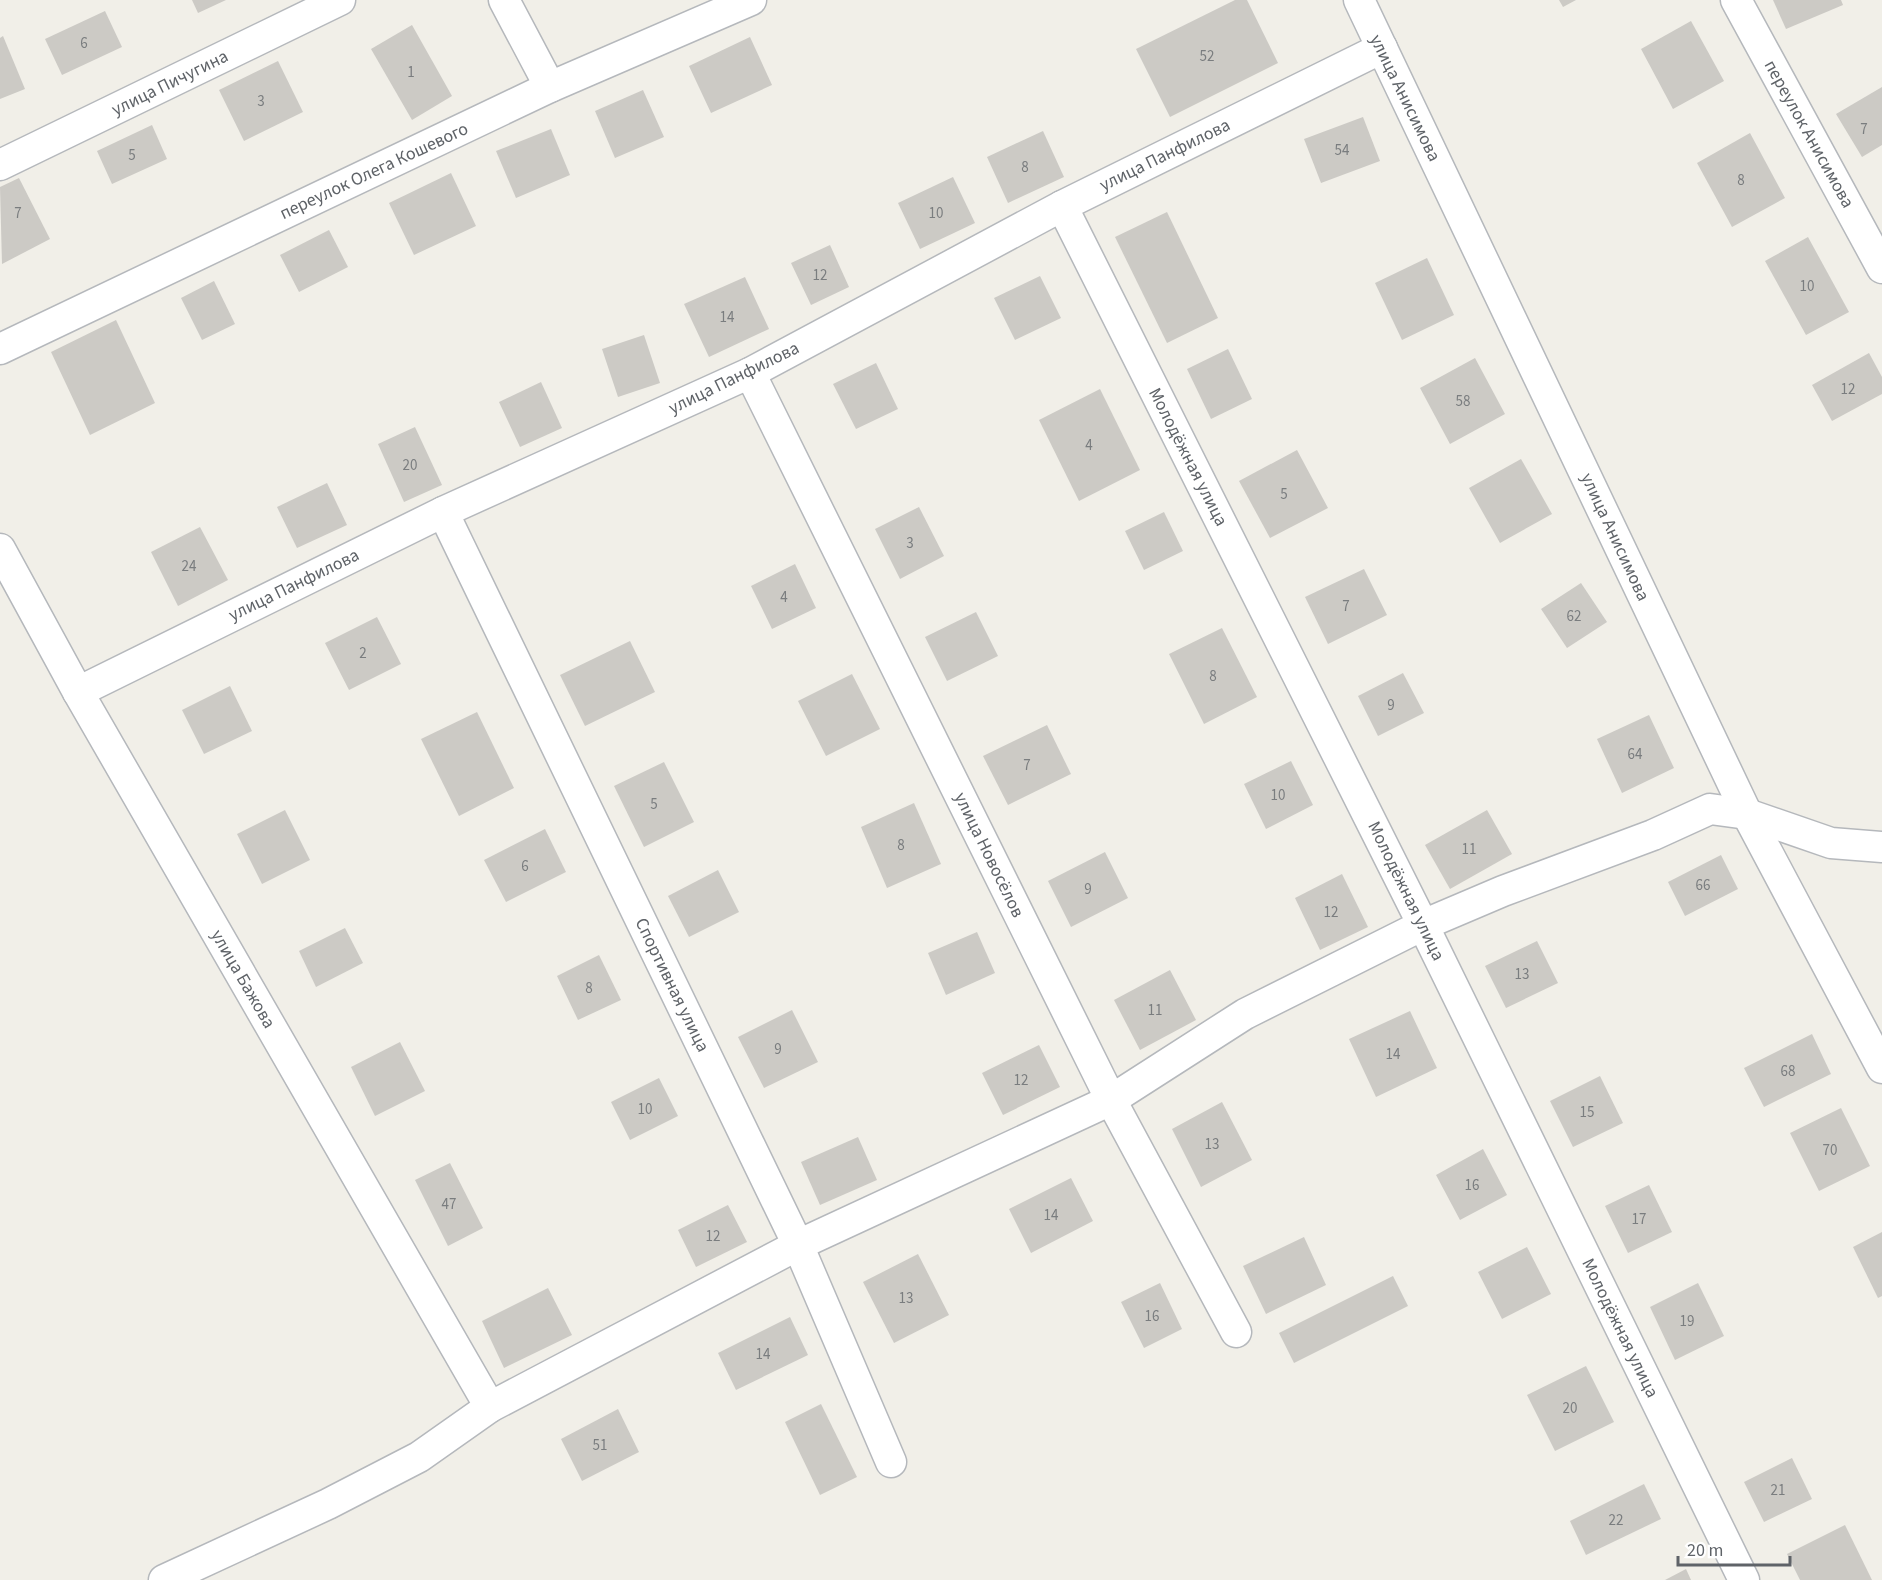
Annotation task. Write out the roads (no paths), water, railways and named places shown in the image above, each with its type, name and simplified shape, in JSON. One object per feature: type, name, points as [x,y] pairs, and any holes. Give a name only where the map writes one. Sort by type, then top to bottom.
[{"type":"street","name":"улица Пичугина","points":[[0,165],[340,0]]},
{"type":"street","points":[[504,0],[550,87]]},
{"type":"street","name":"переулок Олега Кошевого","points":[[0,349],[550,87],[751,0]]},
{"type":"street","name":"улица Анисимова","points":[[1359,0],[1747,814],[1882,1068]]},
{"type":"street","name":"переулок Анисимова","points":[[1736,0],[1882,268]]},
{"type":"street","name":"улица Панфилова","points":[[78,692],[443,512],[750,373],[1062,206],[1382,48]]},
{"type":"street","name":"Молодёжная улица","points":[[1062,206],[1423,925],[1744,1580]]},
{"type":"street","name":"улица Новосёлов","points":[[750,373],[1111,1100],[1236,1332]]},
{"type":"street","name":"Спортивная улица","points":[[443,512],[798,1245],[891,1462]]},
{"type":"street","name":"улица Бажова","points":[[0,549],[78,692],[490,1407]]},
{"type":"street","points":[[164,1580],[328,1504],[419,1458],[490,1407],[798,1245],[1111,1100],[1245,1014],[1423,925],[1503,891],[1653,835],[1710,809],[1747,814],[1831,843],[1882,847]]}]
